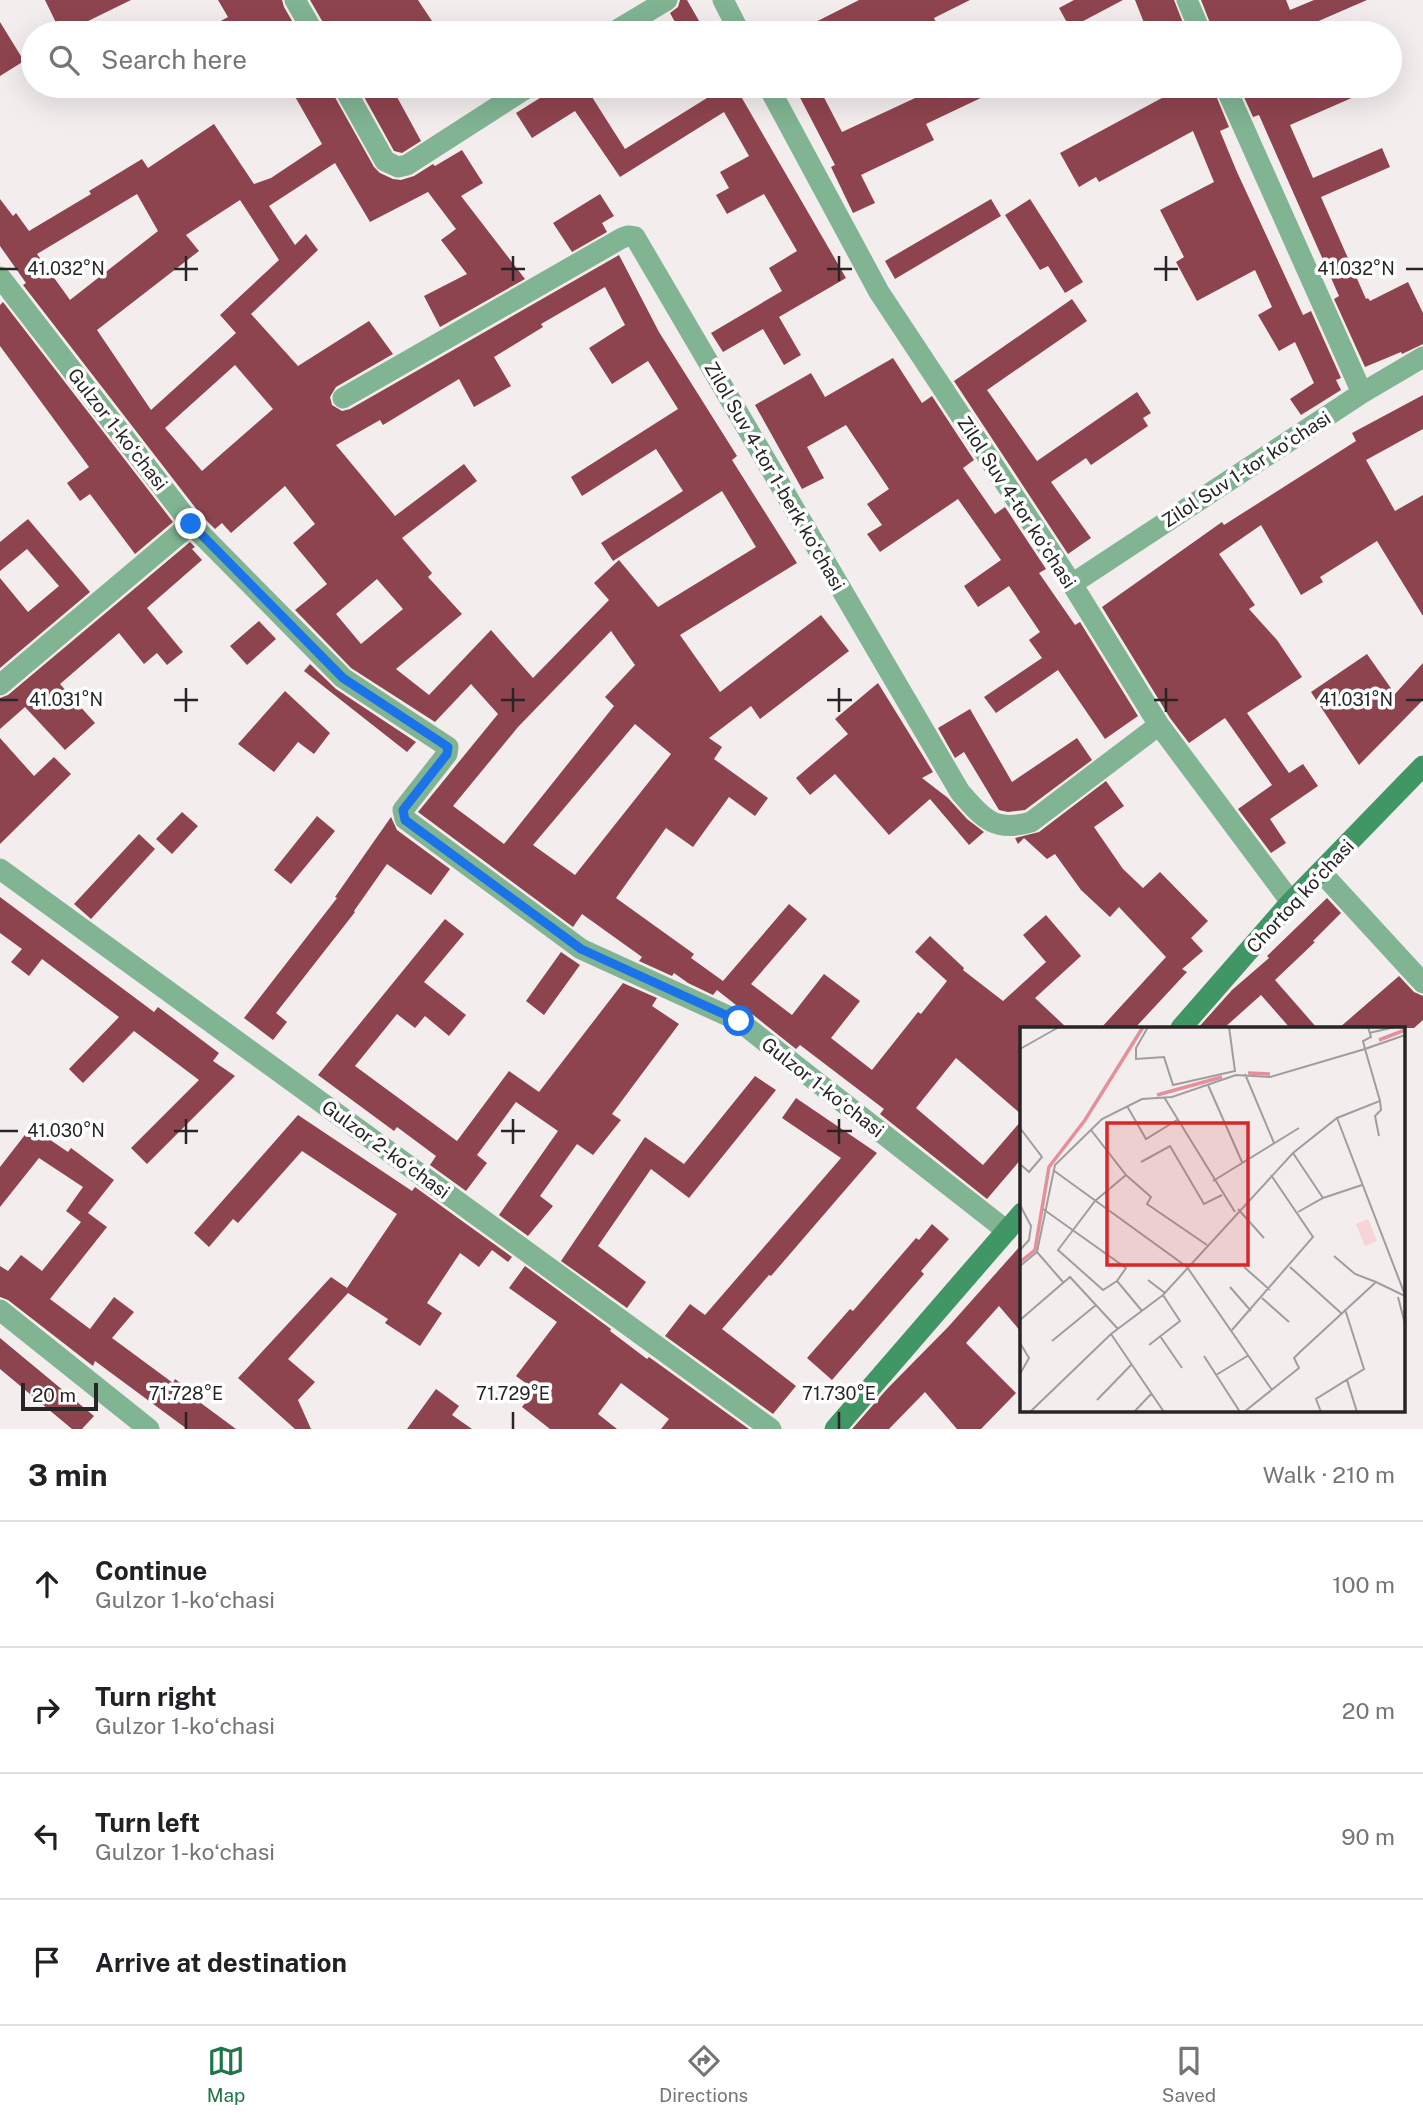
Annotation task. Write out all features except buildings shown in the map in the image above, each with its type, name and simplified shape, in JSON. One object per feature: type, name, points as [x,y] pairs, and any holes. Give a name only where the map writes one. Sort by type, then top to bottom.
[{"type":"main road","name":"Chortoq koʻchasi","points":[[1182,1027],[1291,902],[1423,766]]},
{"type":"main road","points":[[835,1429],[1020,1215]]},
{"type":"street","points":[[295,0],[307,21]]},
{"type":"street","points":[[632,21],[667,0]]},
{"type":"street","points":[[723,0],[734,21]]},
{"type":"street","points":[[1187,0],[1196,21]]},
{"type":"street","points":[[350,98],[385,161],[398,167],[407,165],[511,98]]},
{"type":"street","name":"Zilol Suv 4-tor koʻchasi","points":[[774,98],[879,292],[1072,583],[1159,725],[1291,902]]},
{"type":"street","points":[[1230,98],[1362,393]]},
{"type":"street","name":"Zilol Suv 4-tor 1-berk koʻchasi","points":[[343,398],[622,238],[635,237],[960,792],[983,818],[1016,827],[1031,822],[1159,725]]},
{"type":"street","name":"Gulzor 1-koʻchasi","points":[[0,277],[191,524],[343,678],[448,747],[447,754],[403,810],[405,820],[581,949],[739,1021],[1007,1231]]},
{"type":"street","name":"Zilol Suv 1-tor koʻchasi","points":[[1072,583],[1362,393],[1423,357]]},
{"type":"street","points":[[0,685],[191,524]]},
{"type":"street","name":"Gulzor 2-koʻchasi","points":[[0,869],[771,1429]]},
{"type":"street","points":[[1321,872],[1423,983]]},
{"type":"street","points":[[0,1310],[149,1429]]},
{"type":"route","points":[[191,524],[343,678],[446,744],[449,751],[403,810],[405,820],[581,949],[739,1021]]}]
